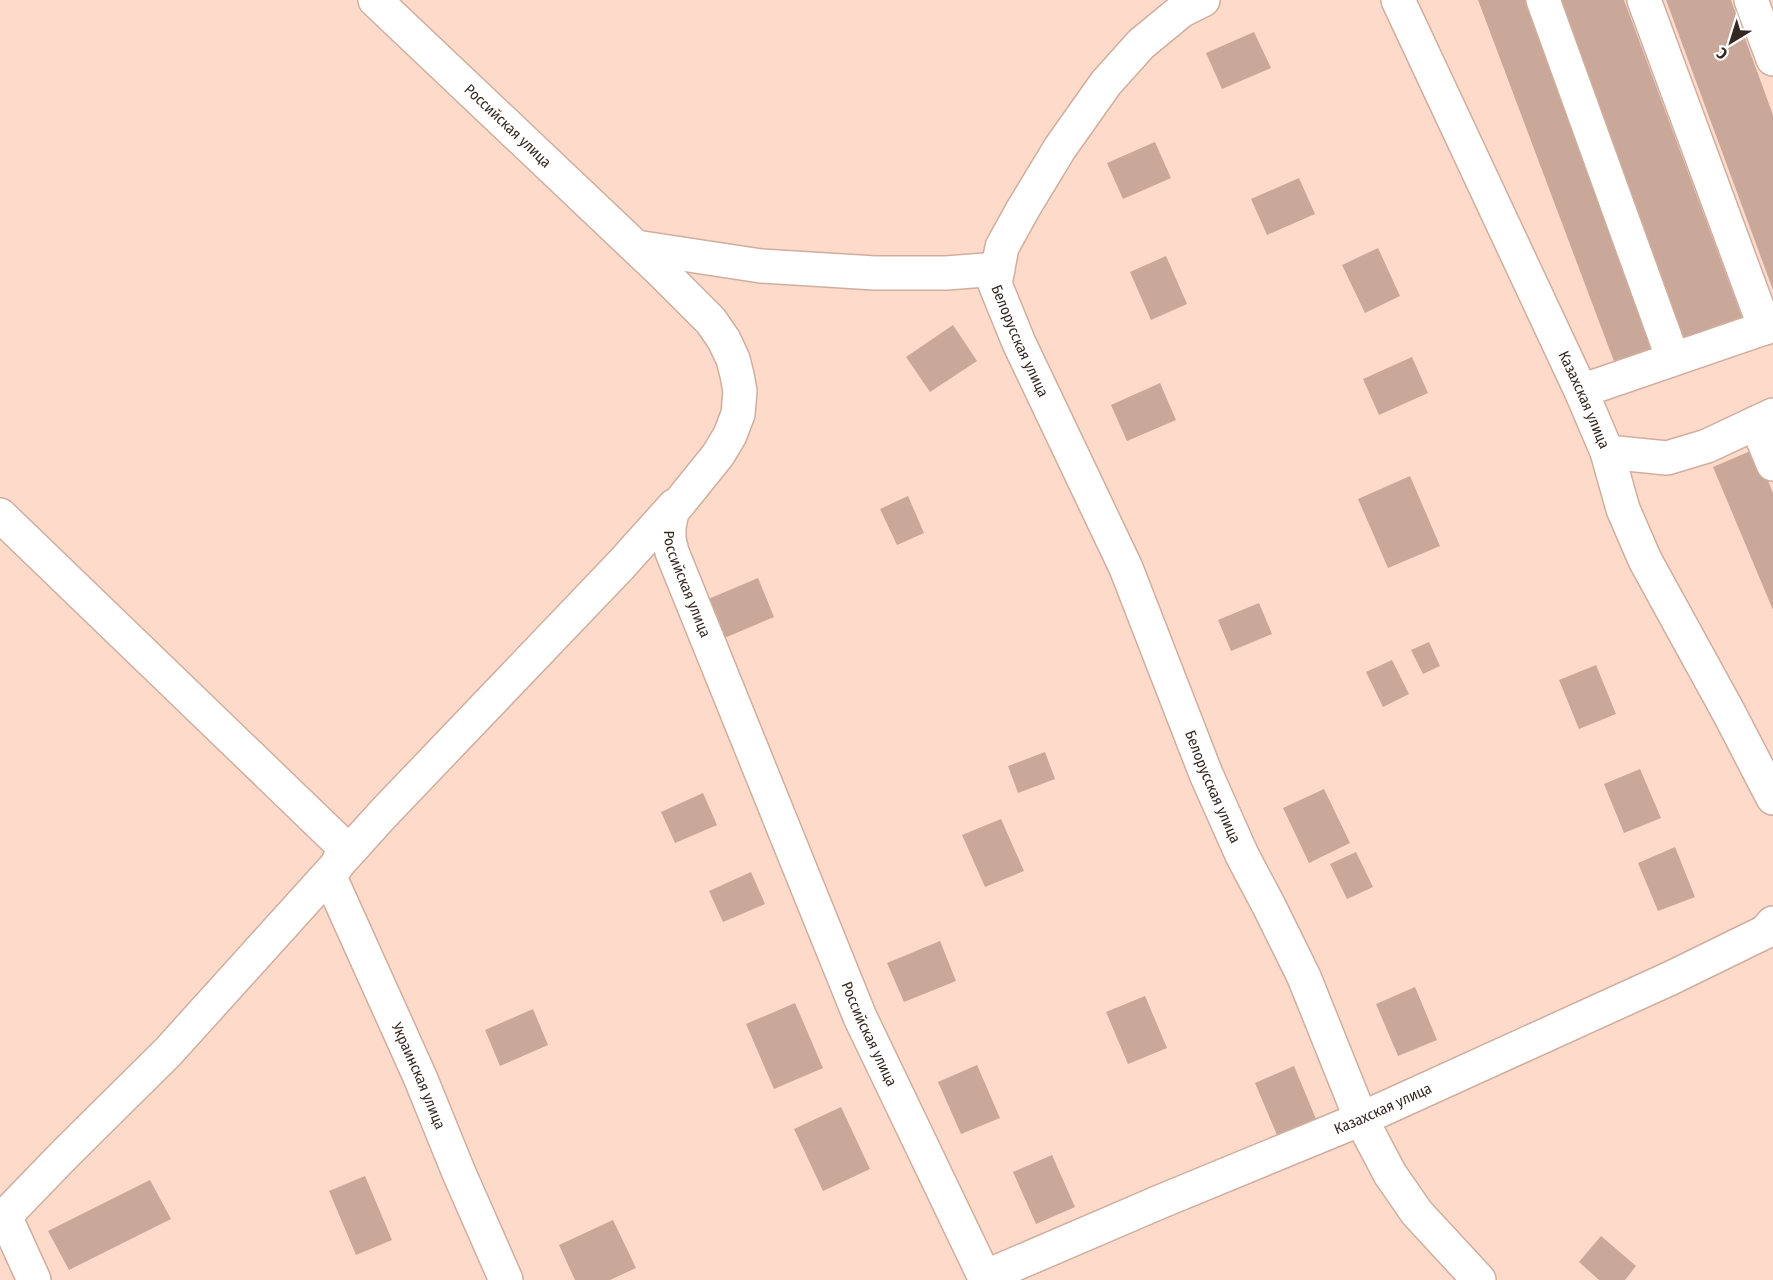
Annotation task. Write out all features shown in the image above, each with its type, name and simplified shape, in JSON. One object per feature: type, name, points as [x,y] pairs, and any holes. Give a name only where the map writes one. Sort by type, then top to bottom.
[{"type":"street","name":"Российская улица","points":[[375,0],[636,247],[711,321],[724,340],[733,359],[740,391],[738,414],[730,435],[718,454],[699,480],[674,507],[669,527],[672,552],[860,1017],[986,1278]]},
{"type":"street","points":[[636,247],[761,266],[875,273],[946,273],[998,268],[1002,247],[1023,208],[1060,148],[1106,83],[1141,44],[1181,11],[1203,0]]},
{"type":"street","name":"Казахская улица","points":[[1398,0],[1581,391],[1607,452],[1623,509],[1645,560],[1773,798]]},
{"type":"street","points":[[1543,0],[1673,359]]},
{"type":"street","points":[[1581,391],[1769,326],[1644,0]]},
{"type":"street","points":[[1751,0],[1773,59]]},
{"type":"street","name":"Белорусская улица","points":[[998,268],[995,284],[1019,343],[1126,568],[1206,774],[1242,855],[1304,976],[1361,1119],[1390,1174],[1417,1213],[1479,1280]]},
{"type":"street","points":[[1607,452],[1667,458],[1707,446],[1765,419],[1773,464]]},
{"type":"street","points":[[34,1280],[3,1217],[168,1052],[383,814],[621,566],[674,507]]},
{"type":"street","points":[[0,515],[338,841],[342,850],[333,871]]},
{"type":"street","name":"Украинская улица","points":[[333,871],[463,1183],[506,1280]]},
{"type":"street","name":"Казахская улица","points":[[986,1278],[1162,1201],[1361,1119],[1671,978],[1765,932],[1773,923]]},
{"type":"building","points":[[1478,0],[1525,0],[1656,348],[1615,364]]},
{"type":"building","points":[[1560,0],[1624,0],[1743,320],[1685,341]]},
{"type":"building","points":[[1666,0],[1731,0],[1773,115],[1773,290]]},
{"type":"building","points":[[1254,32],[1271,68],[1222,89],[1206,53]]},
{"type":"building","points":[[1155,142],[1171,178],[1123,199],[1107,163]]},
{"type":"building","points":[[1299,178],[1315,214],[1267,235],[1251,199]]},
{"type":"building","points":[[1378,248],[1400,296],[1365,313],[1342,265]]},
{"type":"building","points":[[1166,256],[1187,304],[1151,320],[1130,272]]},
{"type":"building","points":[[953,325],[977,361],[930,392],[906,357]]},
{"type":"building","points":[[1412,357],[1428,393],[1379,415],[1363,379]]},
{"type":"building","points":[[1160,383],[1176,420],[1127,441],[1111,405]]},
{"type":"building","points":[[1755,449],[1773,493],[1773,610],[1713,467]]},
{"type":"building","points":[[1410,476],[1440,546],[1388,568],[1358,499]]},
{"type":"building","points":[[908,496],[924,533],[897,545],[880,509]]},
{"type":"building","points":[[758,578],[774,617],[722,639],[706,600]]},
{"type":"building","points":[[1259,603],[1272,634],[1231,651],[1218,620]]},
{"type":"building","points":[[1429,642],[1440,666],[1423,674],[1411,650]]},
{"type":"building","points":[[1392,660],[1409,694],[1383,707],[1366,672]]},
{"type":"building","points":[[1596,665],[1616,714],[1579,729],[1559,680]]},
{"type":"building","points":[[1045,752],[1055,779],[1018,793],[1008,766]]},
{"type":"building","points":[[1640,769],[1661,818],[1624,833],[1604,784]]},
{"type":"building","points":[[1324,789],[1350,843],[1309,863],[1283,808]]},
{"type":"building","points":[[703,793],[717,825],[675,843],[661,812]]},
{"type":"building","points":[[1001,819],[1024,871],[985,887],[962,835]]},
{"type":"building","points":[[1675,847],[1695,897],[1658,911],[1638,863]]},
{"type":"building","points":[[1356,852],[1373,887],[1347,899],[1330,864]]},
{"type":"building","points":[[751,872],[765,904],[723,922],[709,891]]},
{"type":"building","points":[[940,941],[956,981],[904,1002],[887,963]]},
{"type":"building","points":[[1415,987],[1437,1040],[1398,1056],[1376,1004]]},
{"type":"building","points":[[1145,996],[1167,1048],[1128,1064],[1106,1012]]},
{"type":"building","points":[[795,1003],[823,1068],[774,1089],[746,1024]]},
{"type":"building","points":[[533,1009],[548,1045],[500,1066],[485,1030]]},
{"type":"building","points":[[977,1065],[1000,1118],[961,1134],[938,1082]]},
{"type":"building","points":[[1294,1066],[1316,1119],[1277,1135],[1255,1083]]},
{"type":"building","points":[[841,1107],[870,1169],[823,1191],[794,1129]]},
{"type":"building","points":[[1052,1155],[1075,1207],[1036,1224],[1013,1172]]},
{"type":"building","points":[[365,1176],[392,1240],[356,1255],[329,1191]]},
{"type":"building","points":[[150,1180],[171,1219],[69,1270],[48,1231]]},
{"type":"building","points":[[613,1220],[636,1268],[610,1280],[575,1280],[559,1245]]},
{"type":"building","points":[[1601,1236],[1636,1266],[1625,1280],[1599,1280],[1579,1262]]}]
